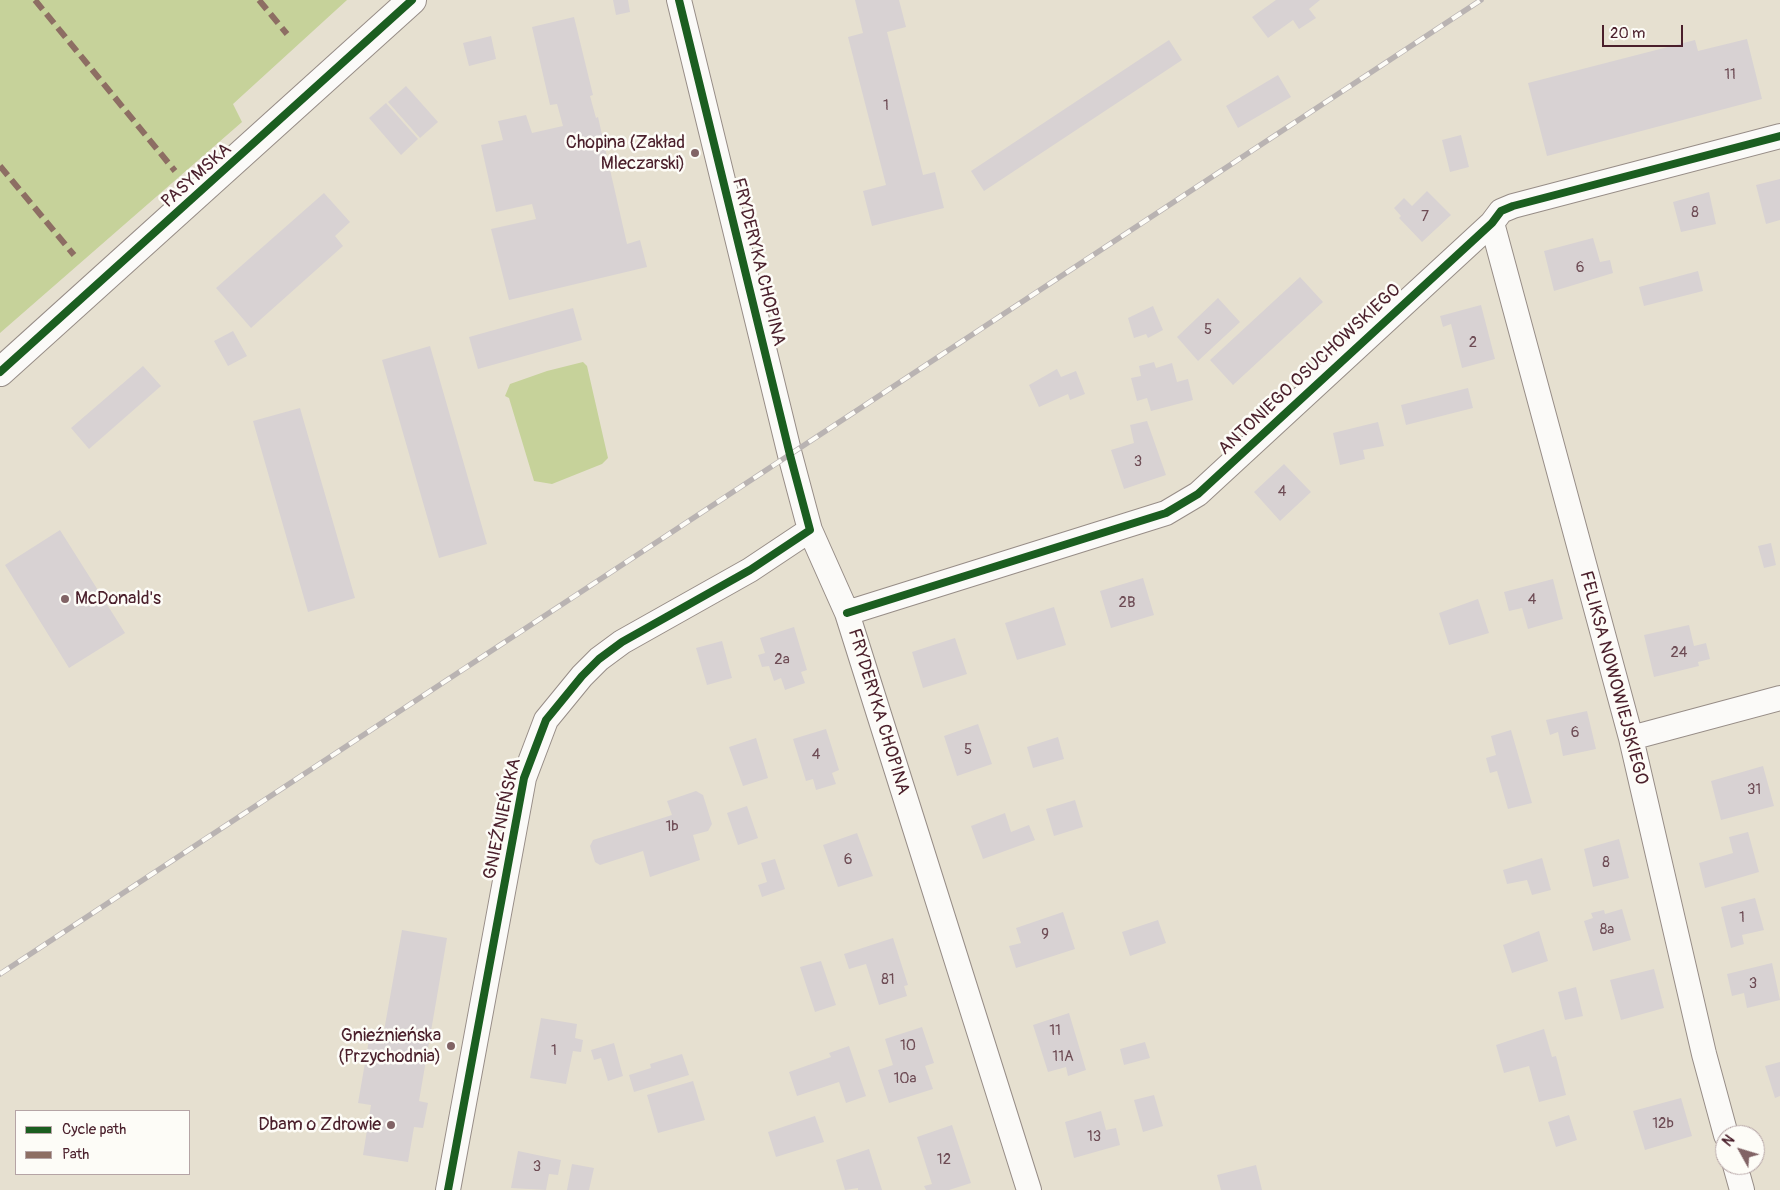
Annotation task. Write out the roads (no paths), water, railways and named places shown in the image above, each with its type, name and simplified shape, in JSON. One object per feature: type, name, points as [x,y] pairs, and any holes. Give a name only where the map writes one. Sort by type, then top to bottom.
[{"type":"main road","name":"PASYMSKA","points":[[0,372],[412,0]]},
{"type":"street","name":"FRYDERYKA CHOPINA","points":[[679,0],[810,530],[847,613],[1029,1190]]},
{"type":"street","name":"ANTONIEGO OSUCHOWSKIEGO","points":[[847,613],[1166,513],[1198,494],[1492,223],[1501,211],[1513,206],[1780,136]]},
{"type":"street","name":"FELIKSA NOWOWIEJSKIEGO","points":[[1492,223],[1631,738],[1704,1054],[1723,1125]]},
{"type":"street","name":"GNIEŹNIEŃSKA","points":[[448,1190],[524,778],[546,720],[582,676],[622,642],[750,570],[810,530]]},
{"type":"street","points":[[1631,738],[1780,698]]},
{"type":"street","points":[[1738,1175],[1742,1190]]},
{"type":"railway","points":[[0,974],[1481,0]]},
{"type":"place","name":"Chopina (Zakład Mleczarski)","points":[[695,153]]},
{"type":"place","name":"McDonald's","points":[[65,599]]},
{"type":"place","name":"Gnieźnieńska (Przychodnia)","points":[[451,1046]]},
{"type":"place","name":"Dbam o Zdrowie","points":[[391,1125]]}]
